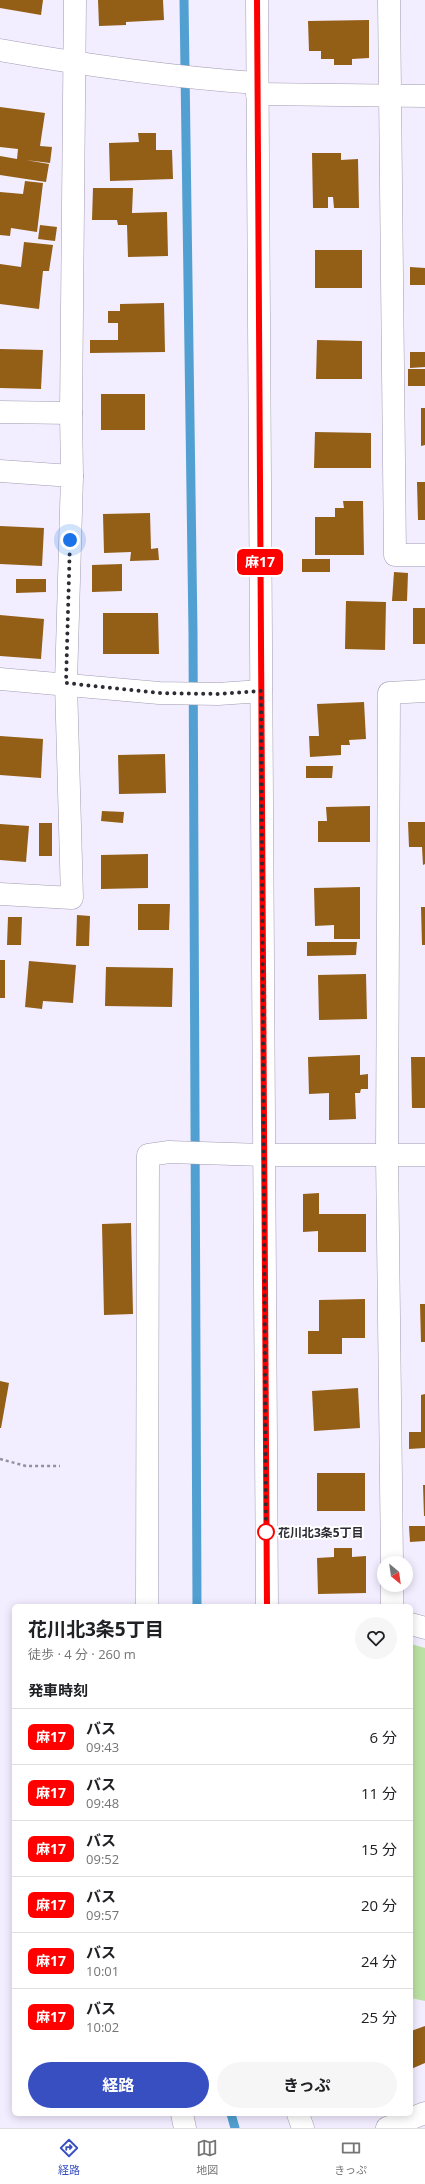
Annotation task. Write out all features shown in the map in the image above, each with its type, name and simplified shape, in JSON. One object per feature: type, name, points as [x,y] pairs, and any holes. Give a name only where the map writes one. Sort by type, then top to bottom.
[{"type":"street","points":[[0,894],[72,898],[66,683],[72,476],[71,413],[75,0]]},
{"type":"street","points":[[257,0],[267,1604]]},
{"type":"street","points":[[389,0],[395,555],[425,555]]},
{"type":"street","points":[[0,50],[75,64],[166,76],[220,80],[257,88],[425,96]]},
{"type":"street","points":[[0,412],[71,413]]},
{"type":"street","points":[[0,471],[72,476]]},
{"type":"street","points":[[0,679],[66,683],[159,693],[218,694],[261,691]]},
{"type":"street","points":[[392,1556],[387,1155],[389,693],[425,691]]},
{"type":"street","points":[[147,1604],[148,1155],[169,1152],[263,1155],[425,1155]]},
{"type":"street","points":[[392,1592],[392,1604]]},
{"type":"street","points":[[413,1625],[425,1628]]},
{"type":"street","points":[[387,2128],[425,2113]]},
{"type":"street","points":[[182,2116],[185,2128]]},
{"type":"street","points":[[299,2116],[303,2128]]},
{"type":"path","points":[[0,1459],[26,1466],[60,1466]]},
{"type":"green space","points":[[413,1645],[425,1648],[425,2001],[413,1998]]},
{"type":"building","points":[[0,0],[43,0],[41,15],[0,8]]},
{"type":"building","points":[[98,0],[163,0],[164,20],[126,22],[126,25],[99,26]]},
{"type":"building","points":[[369,20],[369,58],[352,59],[352,65],[334,65],[334,59],[321,59],[321,51],[309,51],[308,21]]},
{"type":"building","points":[[0,107],[45,113],[40,146],[52,147],[50,163],[26,160],[49,164],[46,182],[0,175],[0,156],[17,159],[18,149],[0,147]]},
{"type":"building","points":[[138,133],[156,133],[156,150],[172,150],[173,179],[110,181],[109,143],[139,142]]},
{"type":"building","points":[[312,153],[341,153],[341,160],[358,159],[359,208],[334,208],[333,197],[328,197],[328,208],[313,208]]},
{"type":"building","points":[[25,181],[43,183],[37,232],[11,228],[10,236],[0,235],[0,192],[23,194]]},
{"type":"building","points":[[93,188],[133,188],[132,213],[167,212],[168,256],[128,257],[127,225],[118,225],[117,220],[92,220]]},
{"type":"building","points":[[40,225],[57,227],[55,241],[38,239]]},
{"type":"building","points":[[24,242],[53,245],[49,271],[43,271],[39,309],[0,304],[0,264],[21,267]]},
{"type":"building","points":[[315,250],[362,250],[362,288],[315,288]]},
{"type":"building","points":[[410,267],[425,268],[425,285],[410,285]]},
{"type":"building","points":[[164,303],[165,352],[90,353],[90,340],[118,340],[118,323],[108,323],[108,311],[120,311],[120,304]]},
{"type":"building","points":[[317,340],[362,341],[362,379],[316,379]]},
{"type":"building","points":[[0,349],[43,350],[41,389],[0,388]]},
{"type":"building","points":[[410,352],[425,352],[425,367],[410,368]]},
{"type":"building","points":[[408,369],[425,369],[425,386],[408,386]]},
{"type":"building","points":[[101,394],[145,394],[145,430],[101,430]]},
{"type":"building","points":[[421,408],[425,408],[425,445],[421,446]]},
{"type":"building","points":[[315,432],[371,433],[371,468],[314,468]]},
{"type":"building","points":[[417,482],[425,482],[425,520],[418,520]]},
{"type":"building","points":[[343,501],[363,501],[364,555],[315,555],[315,517],[335,517],[335,508],[344,508]]},
{"type":"building","points":[[150,513],[151,549],[158,548],[159,560],[130,561],[131,552],[104,553],[103,514]]},
{"type":"building","points":[[0,526],[44,528],[42,566],[0,564]]},
{"type":"building","points":[[302,559],[330,559],[330,572],[302,572]]},
{"type":"building","points":[[122,564],[122,591],[92,592],[92,565]]},
{"type":"building","points":[[394,572],[408,573],[407,601],[392,601]]},
{"type":"building","points":[[16,579],[46,579],[46,592],[16,593]]},
{"type":"building","points":[[346,601],[386,602],[385,650],[345,649]]},
{"type":"building","points":[[413,608],[425,608],[425,644],[413,644]]},
{"type":"building","points":[[103,613],[158,613],[159,654],[103,654]]},
{"type":"building","points":[[0,615],[44,619],[41,659],[0,656]]},
{"type":"building","points":[[364,702],[366,739],[349,740],[350,745],[341,745],[341,755],[310,757],[309,736],[319,736],[317,704]]},
{"type":"building","points":[[0,736],[43,739],[41,778],[0,775]]},
{"type":"building","points":[[165,754],[166,793],[119,794],[118,755]]},
{"type":"building","points":[[306,766],[333,766],[332,778],[306,778]]},
{"type":"building","points":[[370,806],[370,842],[318,842],[318,821],[327,821],[326,807]]},
{"type":"building","points":[[102,811],[124,812],[123,823],[101,821]]},
{"type":"building","points":[[408,822],[425,822],[425,864],[423,865],[422,847],[409,847]]},
{"type":"building","points":[[39,823],[52,823],[52,856],[39,856]]},
{"type":"building","points":[[0,824],[29,826],[26,862],[0,860]]},
{"type":"building","points":[[148,854],[148,888],[101,889],[101,855]]},
{"type":"building","points":[[360,887],[360,939],[334,939],[334,925],[315,926],[314,888]]},
{"type":"building","points":[[138,904],[170,904],[169,930],[138,930]]},
{"type":"building","points":[[421,907],[425,907],[425,945],[422,945]]},
{"type":"building","points":[[77,915],[90,916],[89,946],[76,946]]},
{"type":"building","points":[[8,917],[22,917],[21,945],[7,945]]},
{"type":"building","points":[[307,942],[357,942],[356,955],[307,956]]},
{"type":"building","points":[[0,960],[5,960],[5,998],[0,998]]},
{"type":"building","points":[[29,961],[76,965],[73,1003],[43,1001],[42,1009],[25,1007]]},
{"type":"building","points":[[106,967],[173,968],[172,1007],[105,1006]]},
{"type":"building","points":[[366,974],[367,1019],[319,1020],[318,975]]},
{"type":"building","points":[[360,1055],[360,1075],[368,1074],[368,1089],[361,1089],[360,1093],[355,1093],[356,1119],[329,1120],[329,1093],[309,1094],[308,1057]]},
{"type":"building","points":[[411,1057],[425,1057],[425,1108],[412,1108]]},
{"type":"building","points":[[319,1193],[319,1214],[366,1214],[366,1252],[318,1252],[318,1231],[303,1232],[303,1194]]},
{"type":"building","points":[[131,1223],[133,1314],[104,1315],[102,1224]]},
{"type":"building","points":[[365,1299],[365,1338],[342,1338],[342,1354],[308,1354],[308,1331],[319,1331],[319,1300]]},
{"type":"building","points":[[420,1304],[425,1304],[425,1342],[421,1342]]},
{"type":"building","points":[[0,1381],[9,1383],[1,1428],[0,1428]]},
{"type":"building","points":[[358,1388],[360,1428],[314,1431],[312,1391]]},
{"type":"building","points":[[425,1394],[425,1448],[409,1449],[409,1432],[421,1432],[421,1395]]},
{"type":"building","points":[[317,1473],[365,1473],[365,1511],[317,1511]]},
{"type":"building","points":[[423,1485],[425,1485],[425,1516],[424,1516]]},
{"type":"building","points":[[409,1526],[425,1526],[425,1541],[410,1542]]},
{"type":"building","points":[[334,1548],[352,1548],[352,1557],[366,1556],[366,1593],[318,1594],[317,1558],[334,1557]]},
{"type":"building","points":[[425,2026],[425,2063],[413,2068],[413,2030]]},
{"type":"waterway","points":[[184,0],[193,633],[197,1604]]},
{"type":"waterway","points":[[232,2116],[235,2128]]},
{"type":"bus line","name":"麻17","points":[[257,0],[267,1604]]},
{"type":"place","name":"花川北3条5丁目","points":[[266,1532]]},
{"type":"route","points":[[70,540],[66,683],[159,693],[218,694],[261,691],[266,1532]]}]
